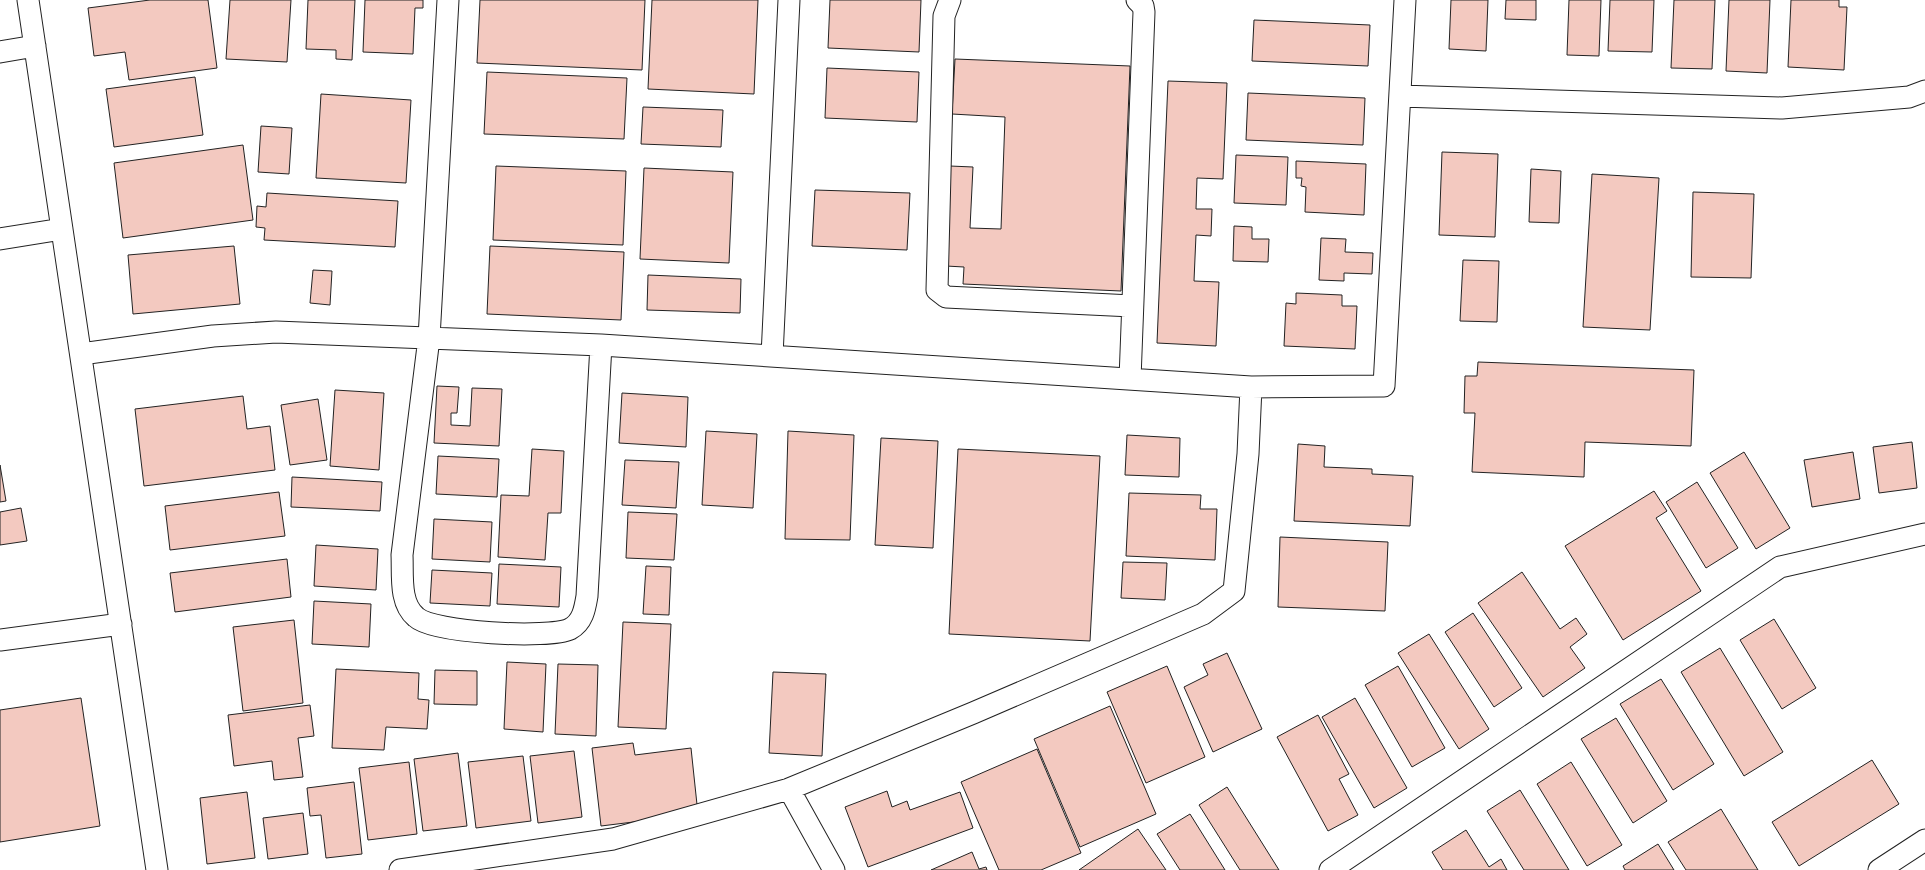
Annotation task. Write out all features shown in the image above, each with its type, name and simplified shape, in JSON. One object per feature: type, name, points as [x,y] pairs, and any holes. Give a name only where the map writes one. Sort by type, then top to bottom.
[{"type":"street","points":[[28,0],[157,870]]},
{"type":"street","points":[[448,0],[429,338],[402,555],[403,588],[408,608],[416,619],[430,624],[453,628],[518,634],[552,634],[572,628],[583,617],[587,596],[601,345]]},
{"type":"street","points":[[772,356],[789,0]]},
{"type":"street","points":[[950,0],[944,16],[937,290],[946,298],[1132,306]]},
{"type":"street","points":[[1130,380],[1144,12],[1143,6],[1137,0]]},
{"type":"street","points":[[81,354],[213,336],[276,332],[601,345],[1252,387],[1384,386],[1405,0]]},
{"type":"street","points":[[0,52],[35,46]]},
{"type":"street","points":[[1400,96],[1782,108],[1909,97],[1925,91]]},
{"type":"street","points":[[0,239],[62,229]]},
{"type":"street","points":[[400,870],[613,839],[789,789],[973,713],[1203,614],[1234,591],[1248,454],[1252,387]]},
{"type":"street","points":[[1330,870],[1780,567],[1925,534]]},
{"type":"street","points":[[0,640],[120,624]]},
{"type":"street","points":[[789,789],[834,870]]},
{"type":"street","points":[[1879,870],[1925,840]]},
{"type":"building","points":[[150,0],[208,0],[217,68],[129,80],[125,52],[94,56],[88,8]]},
{"type":"building","points":[[230,0],[291,0],[287,62],[226,59]]},
{"type":"building","points":[[308,0],[355,0],[352,60],[336,59],[336,50],[306,49]]},
{"type":"building","points":[[365,0],[423,0],[423,8],[415,8],[413,54],[363,52]]},
{"type":"building","points":[[480,0],[645,0],[642,70],[477,63]]},
{"type":"building","points":[[652,0],[758,0],[754,94],[648,89]]},
{"type":"building","points":[[830,0],[921,0],[919,52],[828,48]]},
{"type":"building","points":[[1451,0],[1488,0],[1486,51],[1449,49]]},
{"type":"building","points":[[1506,0],[1536,0],[1536,20],[1505,19]]},
{"type":"building","points":[[1569,0],[1601,0],[1599,56],[1567,55]]},
{"type":"building","points":[[1610,0],[1654,0],[1652,52],[1608,51]]},
{"type":"building","points":[[1674,0],[1715,0],[1712,69],[1671,68]]},
{"type":"building","points":[[1729,0],[1770,0],[1767,73],[1726,71]]},
{"type":"building","points":[[1791,0],[1839,0],[1839,7],[1847,7],[1844,70],[1788,67]]},
{"type":"building","points":[[1254,20],[1370,25],[1368,66],[1252,61]]},
{"type":"building","points":[[955,59],[1130,66],[1121,291],[963,284],[964,267],[946,266],[950,166],[973,167],[970,228],[1001,229],[1005,117],[952,114]]},
{"type":"building","points":[[827,68],[919,72],[917,122],[825,118]]},
{"type":"building","points":[[487,72],[627,78],[624,139],[484,134]]},
{"type":"building","points":[[195,77],[203,135],[114,147],[106,89]]},
{"type":"building","points":[[1168,81],[1227,83],[1223,179],[1197,178],[1196,209],[1212,209],[1211,236],[1196,235],[1194,281],[1219,282],[1216,346],[1157,343]]},
{"type":"building","points":[[1248,93],[1365,98],[1363,145],[1246,140]]},
{"type":"building","points":[[321,94],[411,100],[406,183],[316,178]]},
{"type":"building","points":[[643,107],[723,110],[721,147],[641,144]]},
{"type":"building","points":[[261,126],[292,128],[289,174],[258,172]]},
{"type":"building","points":[[243,145],[253,220],[123,238],[114,163]]},
{"type":"building","points":[[1442,152],[1498,154],[1495,237],[1439,235]]},
{"type":"building","points":[[1236,155],[1288,157],[1286,205],[1234,203]]},
{"type":"building","points":[[1296,161],[1366,164],[1364,215],[1305,212],[1306,187],[1301,186],[1302,178],[1296,178]]},
{"type":"building","points":[[496,166],[626,171],[623,245],[493,240]]},
{"type":"building","points":[[644,168],[733,172],[729,263],[640,259]]},
{"type":"building","points":[[1531,169],[1561,171],[1559,223],[1529,222]]},
{"type":"building","points":[[1592,174],[1659,178],[1650,330],[1583,327]]},
{"type":"building","points":[[815,190],[910,193],[907,250],[812,246]]},
{"type":"building","points":[[1693,192],[1754,194],[1751,278],[1691,277]]},
{"type":"building","points":[[267,193],[398,201],[395,247],[264,240],[265,228],[256,227],[257,206],[266,207]]},
{"type":"building","points":[[1234,226],[1252,227],[1252,239],[1269,239],[1268,262],[1233,261]]},
{"type":"building","points":[[1321,238],[1346,239],[1345,252],[1373,253],[1372,274],[1344,273],[1344,281],[1319,280]]},
{"type":"building","points":[[234,246],[240,304],[133,314],[128,255]]},
{"type":"building","points":[[490,246],[624,252],[621,320],[487,314]]},
{"type":"building","points":[[1463,260],[1499,261],[1497,322],[1460,321]]},
{"type":"building","points":[[313,270],[332,271],[330,305],[310,303]]},
{"type":"building","points":[[648,275],[741,279],[740,313],[647,310]]},
{"type":"building","points":[[1296,293],[1342,295],[1342,306],[1357,306],[1355,349],[1284,346],[1286,303],[1296,304]]},
{"type":"building","points":[[1478,362],[1694,370],[1691,446],[1585,442],[1584,477],[1472,472],[1475,413],[1464,413],[1465,376],[1477,376]]},
{"type":"building","points":[[437,386],[459,387],[457,413],[451,413],[451,425],[470,426],[472,388],[502,389],[499,446],[434,443]]},
{"type":"building","points":[[335,390],[384,393],[379,470],[330,466]]},
{"type":"building","points":[[622,393],[688,397],[686,447],[619,443]]},
{"type":"building","points":[[243,396],[247,429],[270,426],[275,470],[144,486],[135,409]]},
{"type":"building","points":[[318,399],[327,460],[290,465],[281,405]]},
{"type":"building","points":[[706,431],[757,434],[753,508],[702,505]]},
{"type":"building","points":[[788,431],[854,435],[850,540],[785,539]]},
{"type":"building","points":[[1127,435],[1180,438],[1179,477],[1125,475]]},
{"type":"building","points":[[881,438],[938,441],[933,548],[875,545]]},
{"type":"building","points":[[1912,442],[1917,488],[1879,493],[1873,447]]},
{"type":"building","points":[[1298,444],[1325,446],[1324,467],[1372,469],[1372,474],[1413,476],[1410,526],[1294,521]]},
{"type":"building","points":[[532,449],[564,451],[561,513],[548,513],[545,560],[498,557],[501,495],[529,496]]},
{"type":"building","points":[[958,449],[1100,456],[1090,641],[949,634]]},
{"type":"building","points":[[1744,452],[1790,528],[1756,549],[1710,473]]},
{"type":"building","points":[[1853,452],[1860,499],[1812,507],[1804,460]]},
{"type":"building","points":[[438,456],[499,459],[497,497],[436,494]]},
{"type":"building","points":[[625,460],[679,462],[676,508],[622,505]]},
{"type":"building","points":[[0,465],[6,501],[0,502]]},
{"type":"building","points":[[292,477],[382,482],[380,511],[291,507]]},
{"type":"building","points":[[1697,482],[1738,548],[1706,568],[1666,502]]},
{"type":"building","points":[[1654,491],[1667,511],[1656,518],[1701,591],[1623,640],[1565,546]]},
{"type":"building","points":[[279,492],[285,536],[170,550],[165,506]]},
{"type":"building","points":[[1129,493],[1201,495],[1200,509],[1217,509],[1215,560],[1126,556]]},
{"type":"building","points":[[21,508],[27,541],[0,545],[0,512]]},
{"type":"building","points":[[628,512],[677,514],[674,560],[626,558]]},
{"type":"building","points":[[434,519],[492,522],[490,562],[432,559]]},
{"type":"building","points":[[1280,537],[1388,542],[1385,611],[1278,607]]},
{"type":"building","points":[[316,545],[378,549],[376,590],[314,586]]},
{"type":"building","points":[[287,559],[291,597],[175,612],[170,573]]},
{"type":"building","points":[[1123,562],[1167,563],[1165,600],[1121,598]]},
{"type":"building","points":[[499,564],[561,567],[559,607],[497,604]]},
{"type":"building","points":[[646,566],[671,567],[669,615],[643,614]]},
{"type":"building","points":[[432,570],[492,573],[490,606],[430,603]]},
{"type":"building","points":[[1522,572],[1560,629],[1576,618],[1587,634],[1570,647],[1585,668],[1543,697],[1478,603]]},
{"type":"building","points":[[314,601],[371,604],[369,647],[312,644]]},
{"type":"building","points":[[1473,613],[1522,688],[1494,707],[1445,632]]},
{"type":"building","points":[[1774,619],[1816,688],[1782,709],[1740,640]]},
{"type":"building","points":[[294,620],[303,703],[243,711],[233,627]]},
{"type":"building","points":[[623,622],[671,624],[666,729],[618,727]]},
{"type":"building","points":[[1429,634],[1489,729],[1459,749],[1398,653]]},
{"type":"building","points":[[1720,648],[1783,752],[1744,776],[1681,672]]},
{"type":"building","points":[[1227,653],[1262,729],[1213,752],[1184,687],[1208,675],[1203,664]]},
{"type":"building","points":[[507,662],[546,664],[543,732],[504,729]]},
{"type":"building","points":[[558,664],[598,665],[596,736],[555,734]]},
{"type":"building","points":[[1167,666],[1205,757],[1146,783],[1107,692]]},
{"type":"building","points":[[1398,666],[1445,748],[1412,767],[1365,685]]},
{"type":"building","points":[[336,669],[419,673],[418,699],[429,700],[427,729],[386,727],[384,750],[332,748]]},
{"type":"building","points":[[435,670],[477,671],[477,705],[434,704]]},
{"type":"building","points":[[773,672],[826,674],[822,756],[769,753]]},
{"type":"building","points":[[1661,679],[1714,764],[1673,790],[1620,704]]},
{"type":"building","points":[[81,698],[100,826],[0,842],[0,710]]},
{"type":"building","points":[[1355,698],[1407,788],[1374,808],[1322,717]]},
{"type":"building","points":[[310,705],[314,736],[298,738],[303,777],[274,780],[272,761],[234,766],[228,715]]},
{"type":"building","points":[[1110,706],[1156,814],[1080,847],[1034,739]]},
{"type":"building","points":[[1318,715],[1349,774],[1339,779],[1358,815],[1328,831],[1277,737]]},
{"type":"building","points":[[1616,718],[1667,801],[1633,823],[1581,739]]},
{"type":"building","points":[[633,743],[635,755],[691,748],[698,814],[601,826],[592,748]]},
{"type":"building","points":[[1037,749],[1081,853],[1041,870],[999,870],[961,782]]},
{"type":"building","points":[[574,751],[582,817],[538,823],[530,756]]},
{"type":"building","points":[[458,753],[467,826],[423,831],[414,759]]},
{"type":"building","points":[[523,756],[531,821],[476,828],[468,762]]},
{"type":"building","points":[[1872,760],[1899,804],[1799,866],[1772,822]]},
{"type":"building","points":[[409,762],[417,834],[368,840],[359,768]]},
{"type":"building","points":[[1571,762],[1622,845],[1587,866],[1537,784]]},
{"type":"building","points":[[354,782],[362,854],[326,858],[321,815],[310,816],[307,788]]},
{"type":"building","points":[[1227,787],[1279,870],[1240,870],[1199,805]]},
{"type":"building","points":[[1520,790],[1569,870],[1524,870],[1487,811]]},
{"type":"building","points":[[887,791],[892,807],[907,801],[910,810],[960,792],[973,828],[868,867],[845,807]]},
{"type":"building","points":[[247,792],[255,858],[207,864],[200,798]]},
{"type":"building","points":[[1721,809],[1758,870],[1686,870],[1668,842]]},
{"type":"building","points":[[303,813],[308,854],[268,859],[263,818]]},
{"type":"building","points":[[1190,814],[1225,870],[1180,870],[1157,834]]},
{"type":"building","points":[[1138,829],[1166,870],[1079,870]]},
{"type":"building","points":[[1466,830],[1489,867],[1501,859],[1507,870],[1443,870],[1432,852]]},
{"type":"building","points":[[1658,844],[1674,870],[1625,870],[1623,866]]},
{"type":"building","points":[[972,852],[979,869],[986,867],[987,870],[931,870]]}]
